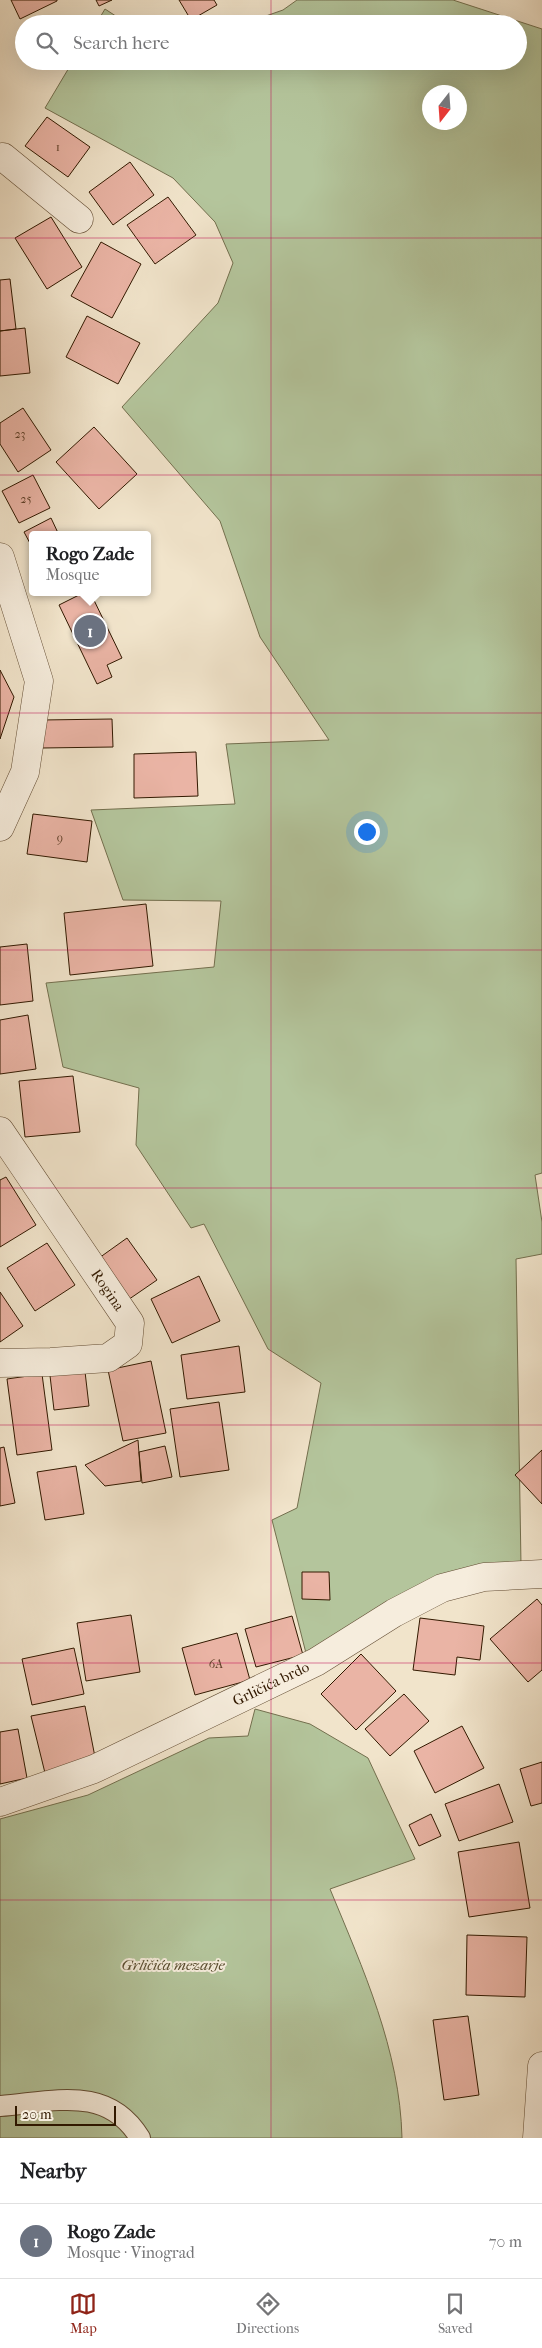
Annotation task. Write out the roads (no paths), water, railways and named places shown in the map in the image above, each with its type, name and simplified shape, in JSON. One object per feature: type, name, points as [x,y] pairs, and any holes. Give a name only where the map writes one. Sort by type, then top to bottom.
[{"type":"street","points":[[1,159],[79,219]]},
{"type":"street","points":[[0,557],[39,681],[25,772],[0,827]]},
{"type":"street","name":"Rogina","points":[[0,1131],[130,1323],[128,1344],[108,1358],[0,1363]]},
{"type":"street","name":"Grličića brdo","points":[[0,1802],[94,1769],[316,1662],[394,1613],[442,1588],[484,1577],[542,1574]]},
{"type":"street","points":[[537,2138],[542,2066]]},
{"type":"lane","points":[[0,2106],[81,2099],[104,2104],[120,2114],[140,2138]]},
{"type":"place","name":"Rogo Zade","points":[[90,631]]},
{"type":"park label","name":"Grličića mezarje","points":[[173,1965]]}]
